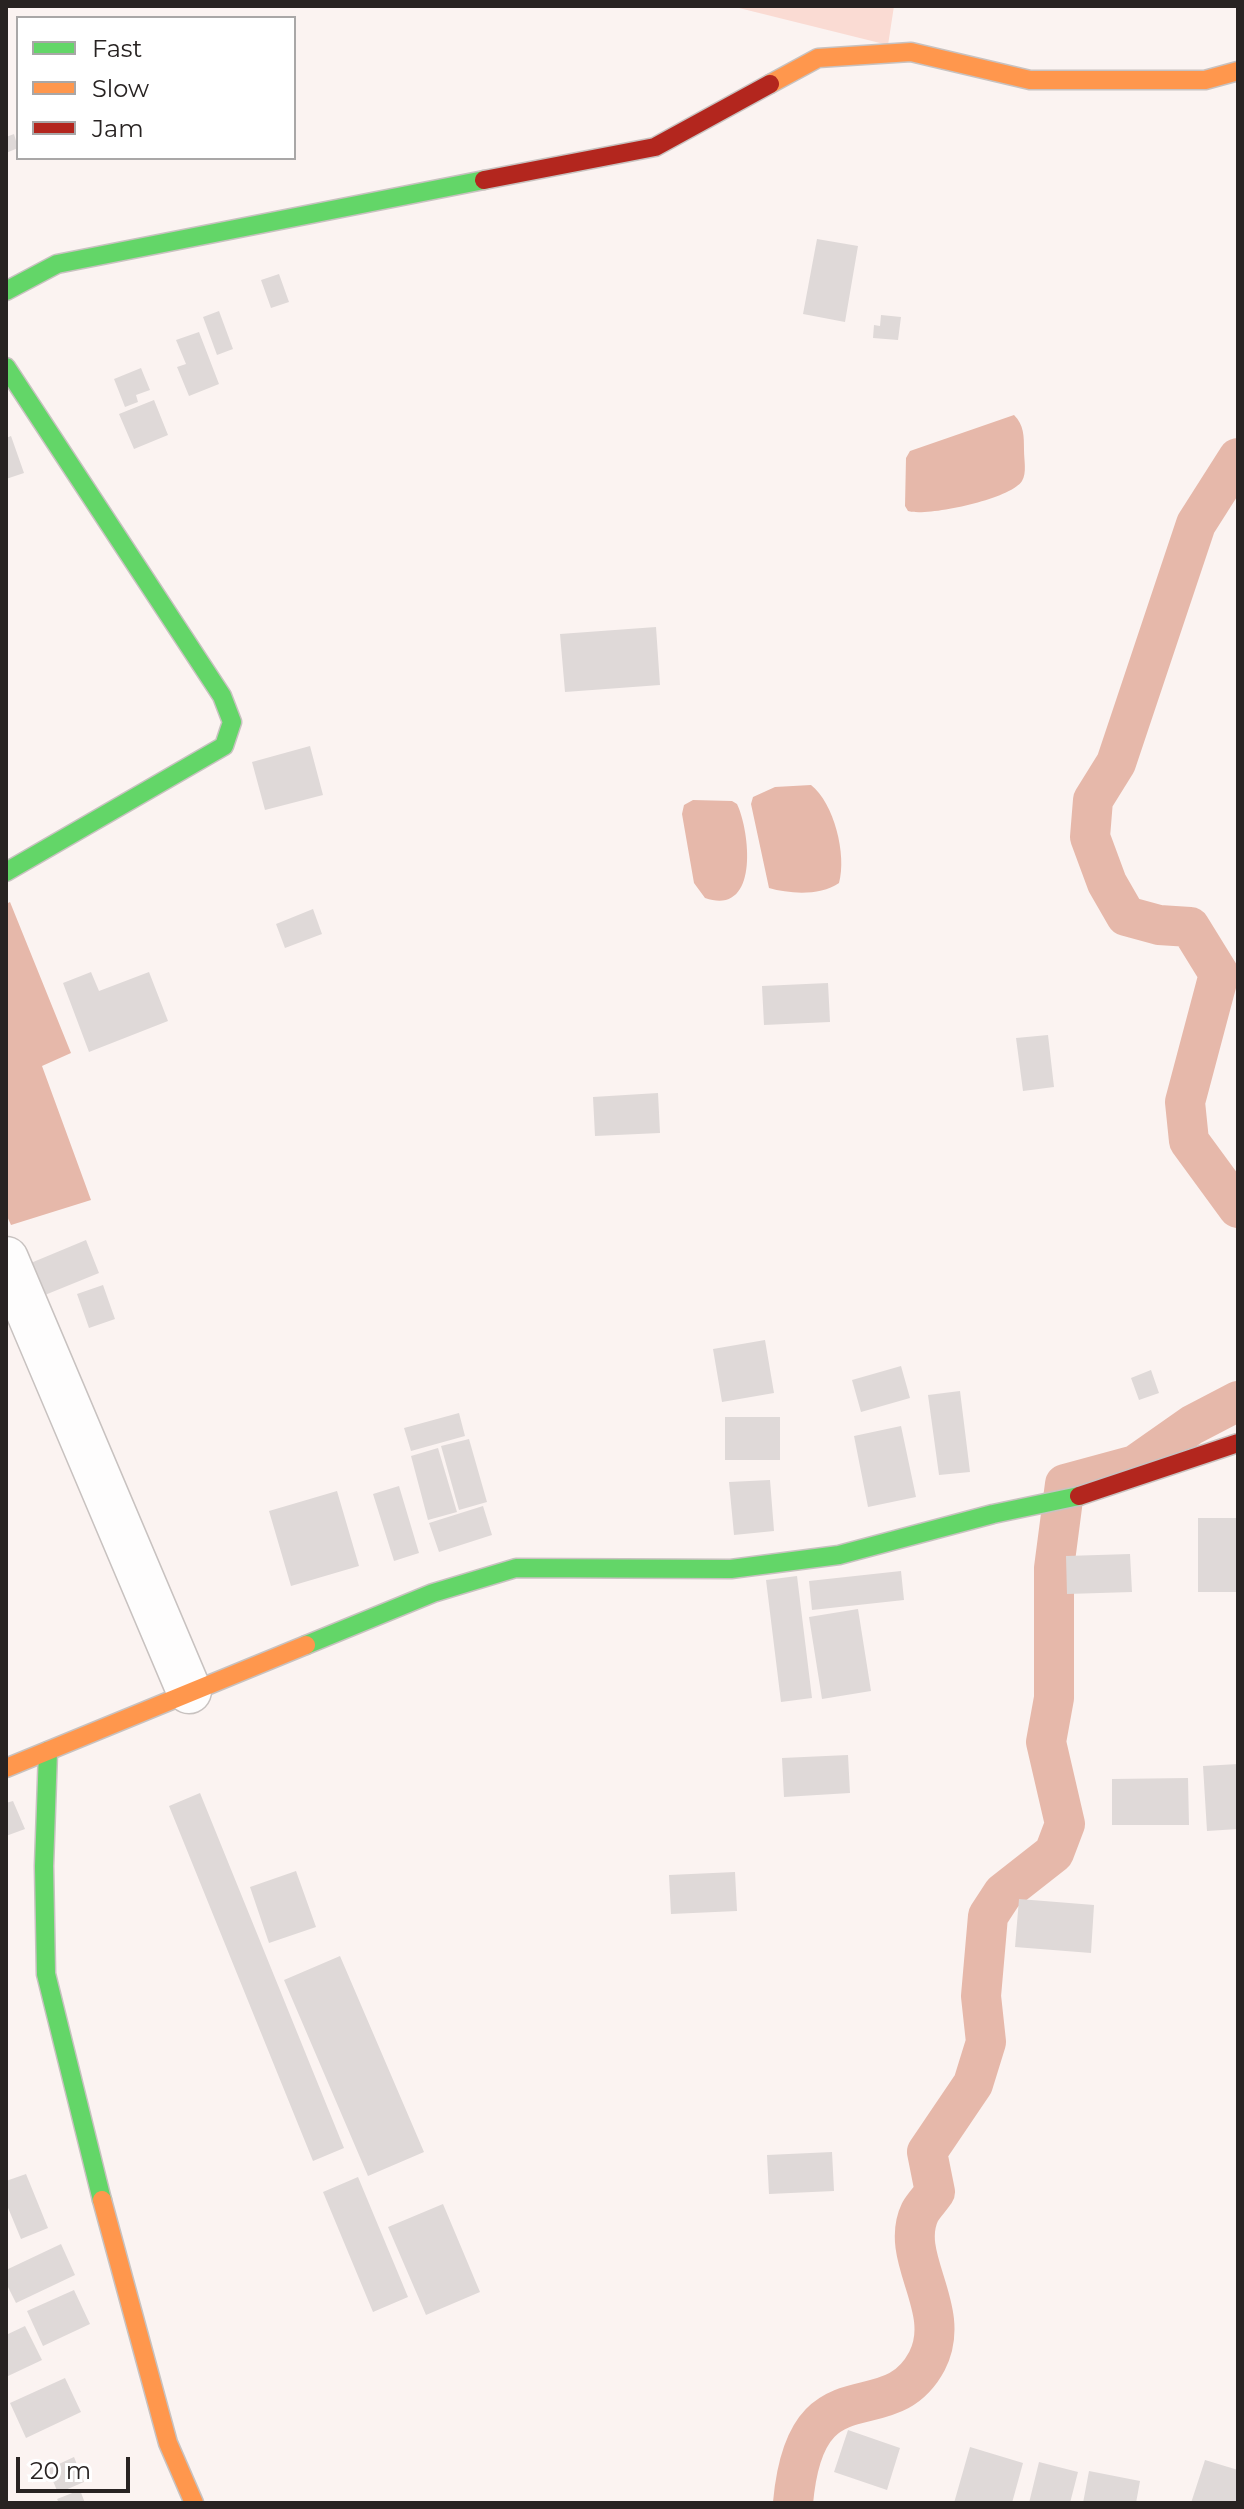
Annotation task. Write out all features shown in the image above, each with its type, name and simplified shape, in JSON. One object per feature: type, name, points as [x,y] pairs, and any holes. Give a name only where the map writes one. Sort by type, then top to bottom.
[{"type":"street","points":[[6,291],[57,264],[655,147],[818,58],[911,52],[1030,80],[1205,80],[1238,71]]},
{"type":"street","points":[[6,367],[222,696],[232,722],[224,746],[6,872]]},
{"type":"street","points":[[6,1259],[189,1691]]},
{"type":"street","points":[[6,1768],[433,1593],[516,1568],[731,1569],[839,1555],[993,1514],[1101,1491],[1238,1443]]},
{"type":"street","points":[[48,1751],[44,1866],[46,1974],[67,2070],[164,2428],[194,2503]]},
{"type":"shaded area","points":[[731,6],[894,6],[888,45]]},
{"type":"shaded area","points":[[1014,415],[1023,431],[1025,466],[1022,481],[1015,488],[968,505],[908,511],[905,506],[906,458],[910,451]]},
{"type":"shaded area","points":[[811,785],[826,804],[837,830],[841,858],[839,883],[805,893],[769,888],[751,804],[753,797],[775,787]]},
{"type":"shaded area","points":[[693,800],[732,801],[737,804],[742,817],[747,851],[743,884],[735,895],[723,901],[705,898],[694,883],[682,814],[684,805]]},
{"type":"shaded area","points":[[10,902],[71,1053],[42,1066],[91,1200],[11,1225],[6,1214],[6,904]]},
{"type":"building","points":[[14,134],[16,149],[6,153],[6,137]]},
{"type":"building","points":[[817,239],[858,246],[845,322],[803,314]]},
{"type":"building","points":[[279,274],[289,302],[271,308],[261,280]]},
{"type":"building","points":[[219,311],[233,349],[217,355],[203,317]]},
{"type":"building","points":[[881,315],[901,317],[898,340],[873,338],[874,325],[880,326]]},
{"type":"building","points":[[199,332],[219,384],[189,396],[177,367],[186,364],[176,340]]},
{"type":"building","points":[[141,368],[150,390],[136,395],[138,402],[125,407],[114,379]]},
{"type":"building","points":[[154,400],[168,435],[134,449],[119,414]]},
{"type":"building","points":[[11,436],[24,473],[6,479],[6,438]]},
{"type":"building","points":[[656,627],[660,685],[565,692],[560,634]]},
{"type":"building","points":[[310,746],[323,795],[265,810],[252,762]]},
{"type":"building","points":[[313,909],[322,934],[285,948],[276,924]]},
{"type":"building","points":[[91,972],[99,991],[149,972],[168,1021],[89,1052],[63,983]]},
{"type":"building","points":[[828,983],[830,1022],[764,1025],[762,986]]},
{"type":"building","points":[[1048,1035],[1054,1087],[1023,1091],[1016,1038]]},
{"type":"building","points":[[658,1093],[660,1133],[595,1136],[593,1097]]},
{"type":"building","points":[[86,1240],[99,1273],[40,1297],[26,1265]]},
{"type":"building","points":[[103,1285],[115,1319],[89,1328],[77,1294]]},
{"type":"building","points":[[765,1340],[774,1393],[722,1402],[713,1349]]},
{"type":"building","points":[[901,1366],[910,1398],[861,1412],[852,1380]]},
{"type":"building","points":[[1151,1370],[1159,1393],[1139,1400],[1131,1378]]},
{"type":"building","points":[[960,1391],[970,1472],[939,1475],[928,1395]]},
{"type":"building","points":[[459,1413],[465,1436],[411,1451],[404,1428]]},
{"type":"building","points":[[725,1417],[780,1417],[780,1460],[725,1460]]},
{"type":"building","points":[[901,1426],[916,1497],[868,1507],[854,1436]]},
{"type":"building","points":[[469,1439],[487,1502],[459,1510],[441,1446]]},
{"type":"building","points":[[438,1448],[457,1512],[428,1520],[411,1456]]},
{"type":"building","points":[[770,1480],[774,1531],[734,1535],[729,1482]]},
{"type":"building","points":[[399,1486],[419,1553],[394,1561],[373,1494]]},
{"type":"building","points":[[337,1491],[359,1566],[291,1586],[269,1511]]},
{"type":"building","points":[[483,1506],[492,1535],[439,1552],[429,1523]]},
{"type":"building","points":[[1198,1518],[1238,1518],[1238,1592],[1198,1592]]},
{"type":"building","points":[[1130,1554],[1132,1592],[1067,1594],[1066,1556]]},
{"type":"building","points":[[901,1571],[904,1600],[812,1610],[809,1581]]},
{"type":"building","points":[[797,1576],[812,1698],[781,1702],[766,1580]]},
{"type":"building","points":[[858,1609],[871,1691],[822,1699],[809,1617]]},
{"type":"building","points":[[848,1755],[850,1793],[784,1797],[782,1758]]},
{"type":"building","points":[[1238,1764],[1238,1829],[1207,1831],[1203,1766]]},
{"type":"building","points":[[1188,1778],[1189,1825],[1112,1825],[1112,1779]]},
{"type":"building","points":[[200,1793],[344,2148],[313,2161],[169,1806]]},
{"type":"building","points":[[13,1801],[25,1829],[6,1836],[6,1803]]},
{"type":"building","points":[[296,1871],[316,1927],[269,1943],[250,1887]]},
{"type":"building","points":[[735,1872],[737,1911],[671,1914],[669,1875]]},
{"type":"building","points":[[1019,1899],[1094,1905],[1091,1953],[1015,1947]]},
{"type":"building","points":[[340,1956],[424,2152],[368,2176],[284,1980]]},
{"type":"building","points":[[832,2152],[834,2191],[769,2194],[767,2155]]},
{"type":"building","points":[[26,2174],[48,2228],[21,2239],[6,2203],[6,2181]]},
{"type":"building","points":[[358,2177],[408,2297],[373,2312],[323,2192]]},
{"type":"building","points":[[443,2204],[480,2292],[426,2315],[388,2227]]},
{"type":"building","points":[[61,2244],[75,2275],[16,2303],[6,2283],[6,2270]]},
{"type":"building","points":[[74,2290],[90,2324],[43,2346],[27,2311]]},
{"type":"building","points":[[25,2326],[42,2360],[6,2377],[6,2335]]},
{"type":"building","points":[[65,2378],[81,2412],[26,2438],[10,2403]]},
{"type":"building","points":[[848,2430],[900,2448],[887,2490],[834,2472]]},
{"type":"building","points":[[970,2447],[1023,2463],[1012,2503],[954,2503]]},
{"type":"building","points":[[74,2457],[84,2482],[58,2493],[48,2469]]},
{"type":"building","points":[[1205,2460],[1238,2470],[1236,2503],[1191,2503]]},
{"type":"building","points":[[1039,2462],[1078,2472],[1070,2503],[1029,2503]]},
{"type":"building","points":[[1089,2471],[1140,2481],[1136,2503],[1083,2503]]},
{"type":"building","points":[[80,2490],[85,2503],[59,2503],[57,2499]]},
{"type":"waterway","points":[[1238,458],[1196,524],[1116,763],[1093,800],[1090,837],[1107,883],[1126,916],[1159,925],[1190,927],[1219,974],[1185,1102],[1189,1141],[1238,1208]]},
{"type":"waterway","points":[[793,2503],[801,2459],[814,2430],[831,2414],[891,2394],[911,2382],[927,2361],[934,2342],[931,2303],[920,2266],[915,2229],[920,2212],[935,2192],[927,2152],[973,2084],[986,2042],[981,1996],[988,1916],[1003,1893],[1054,1853],[1065,1824],[1046,1742],[1054,1698],[1054,1568],[1065,1484],[1135,1465],[1192,1425],[1238,1401]]},
{"type":"traffic: fast","points":[[6,291],[57,264],[484,180]]},
{"type":"traffic: fast","points":[[6,367],[222,696],[232,722],[224,746],[6,872]]},
{"type":"traffic: fast","points":[[306,1645],[433,1593],[516,1568],[731,1569],[839,1555],[993,1514],[1079,1496]]},
{"type":"traffic: fast","points":[[48,1751],[44,1866],[46,1974],[102,2200]]},
{"type":"traffic: slow","points":[[770,84],[818,58],[911,52],[1030,80],[1205,80],[1238,71]]},
{"type":"traffic: slow","points":[[6,1768],[306,1645]]},
{"type":"traffic: slow","points":[[102,2200],[168,2443],[194,2503]]},
{"type":"traffic: jam","points":[[484,180],[655,147],[770,84]]},
{"type":"traffic: jam","points":[[1079,1496],[1238,1443]]}]
